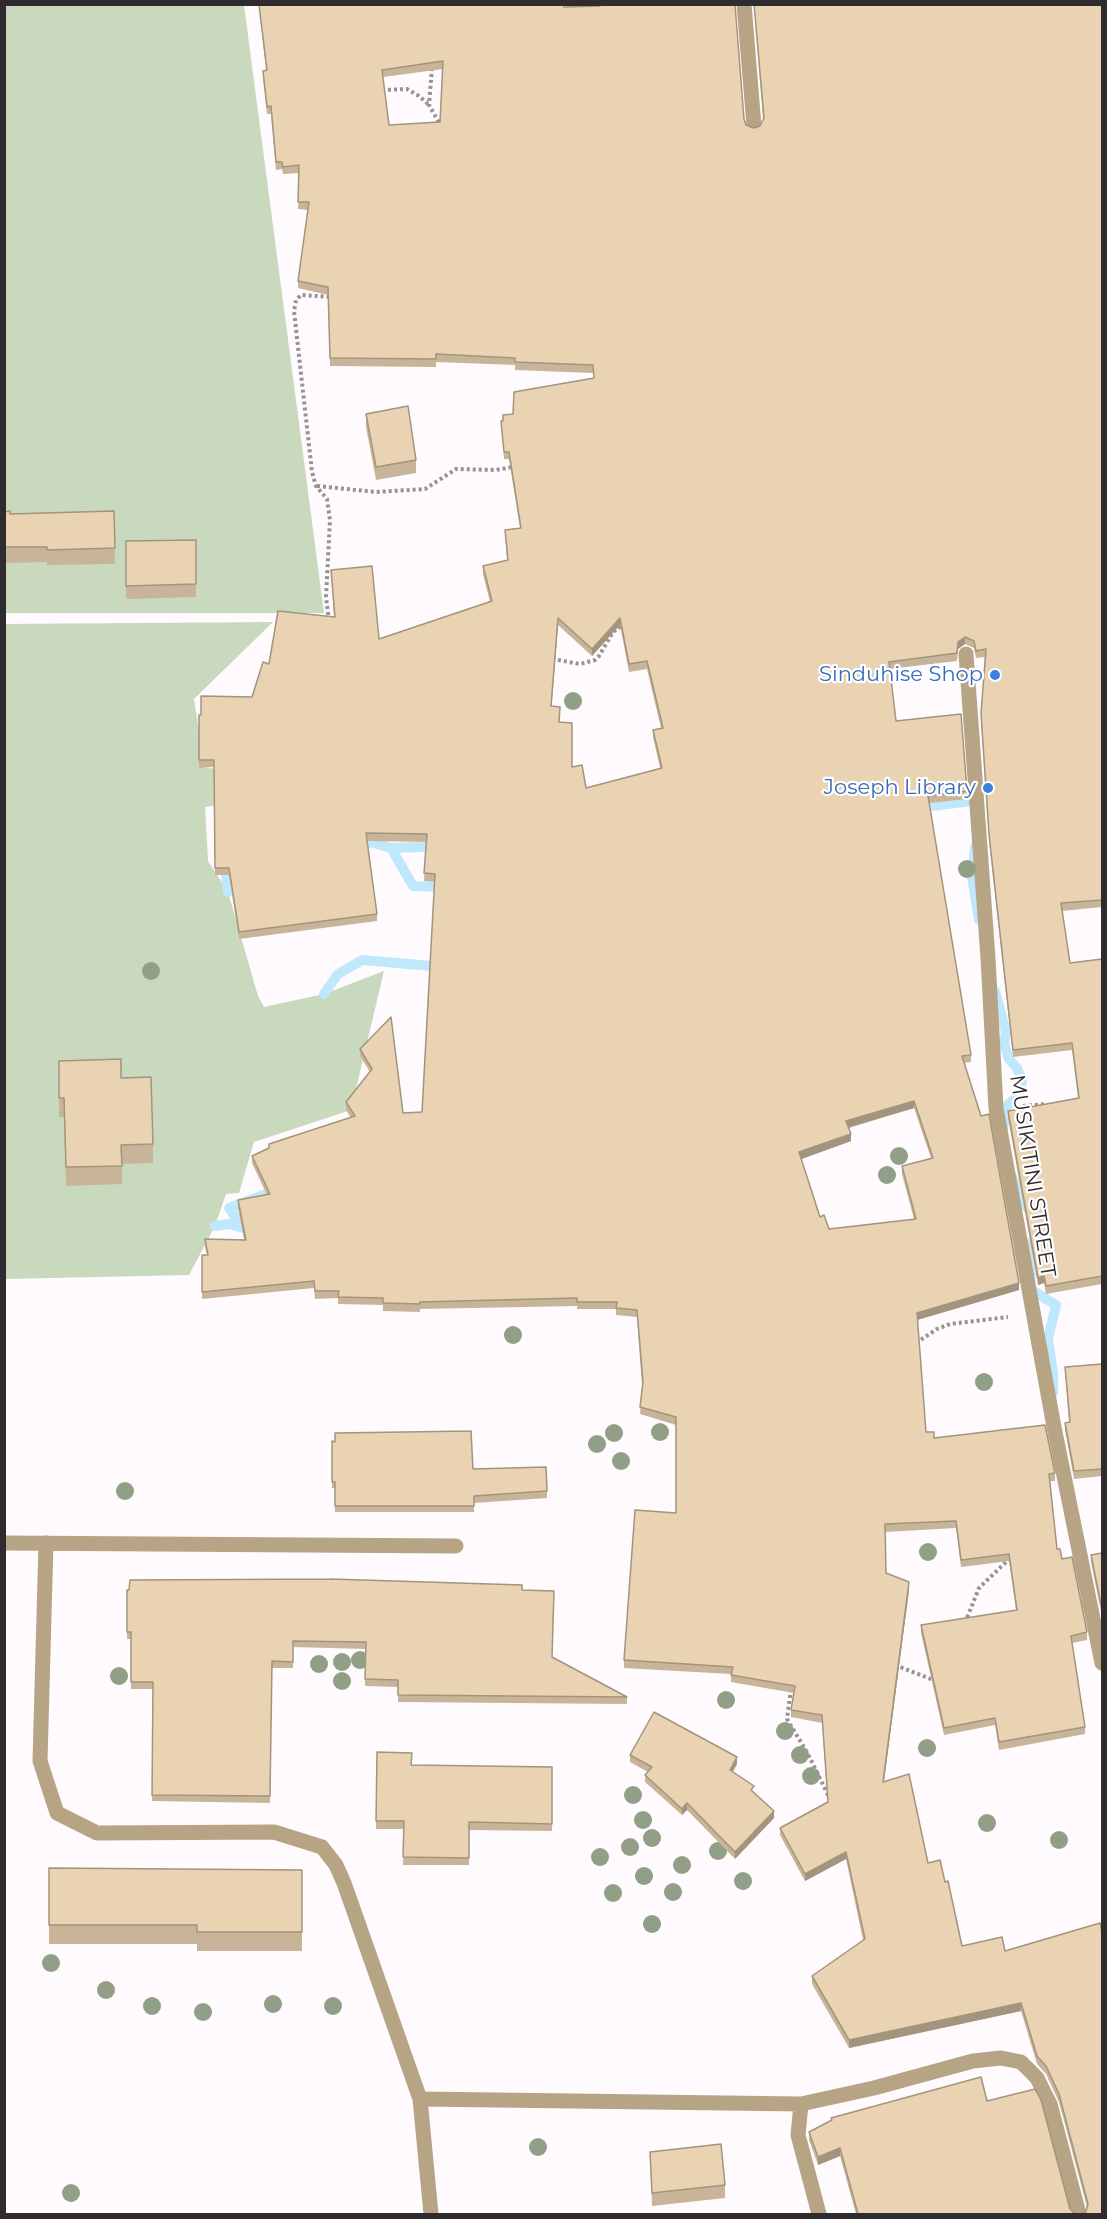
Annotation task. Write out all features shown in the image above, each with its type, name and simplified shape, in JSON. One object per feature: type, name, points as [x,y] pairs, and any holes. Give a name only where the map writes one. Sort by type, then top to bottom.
[{"type":"street","points":[[744,4],[754,126]]},
{"type":"street","name":"MUSIKITINI STREET","points":[[966,654],[988,958],[996,1108],[1077,1548],[1102,1663]]},
{"type":"street","points":[[4,1543],[456,1546]]},
{"type":"street","points":[[46,1543],[40,1761],[57,1813],[97,1833],[274,1832],[322,1847],[336,1865],[344,1883],[420,2100],[431,2214]]},
{"type":"street","points":[[420,2100],[801,2104],[874,2088],[973,2061],[1001,2058],[1021,2062],[1037,2078],[1050,2104],[1079,2214]]},
{"type":"street","points":[[801,2104],[798,2135],[819,2214]]},
{"type":"path","points":[[429,105],[433,59]]},
{"type":"path","points":[[375,91],[407,90],[419,96],[429,105],[442,128]]},
{"type":"path","points":[[329,628],[326,597],[330,520],[327,499],[316,486],[312,472],[294,311],[296,300],[301,295],[333,297]]},
{"type":"path","points":[[316,486],[376,492],[425,489],[456,469],[496,470],[517,467]]},
{"type":"path","points":[[544,658],[580,664],[589,662],[599,656],[618,628],[630,626]]},
{"type":"path","points":[[996,1108],[1055,1103]]},
{"type":"path","points":[[909,1344],[918,1342],[937,1329],[950,1324],[1033,1314]]},
{"type":"path","points":[[962,1632],[979,1588],[1006,1562],[1015,1558]]},
{"type":"path","points":[[890,1664],[943,1684]]},
{"type":"path","points":[[792,1685],[788,1719],[808,1754],[832,1805]]},
{"type":"green space","points":[[4,5],[244,5],[324,613],[5,613]]},
{"type":"green space","points":[[273,622],[194,699],[205,768],[261,771],[259,799],[205,807],[208,861],[228,892],[258,996],[264,1007],[324,994],[384,971],[351,1110],[254,1142],[239,1193],[226,1194],[215,1226],[189,1275],[5,1279],[4,624]]},
{"type":"building","points":[[563,4],[564,7],[600,6],[600,4],[735,4],[744,119],[746,125],[754,128],[760,126],[764,118],[754,4],[1102,4],[1102,900],[1061,903],[1070,963],[1102,959],[1102,1276],[1046,1286],[1044,1276],[1038,1278],[1008,1111],[1079,1098],[1072,1043],[1013,1050],[989,834],[981,713],[986,649],[976,651],[974,641],[965,637],[958,642],[957,653],[889,662],[896,721],[961,714],[967,791],[928,796],[971,1055],[962,1056],[981,1116],[989,1114],[1019,1283],[917,1313],[926,1432],[934,1432],[934,1438],[1045,1425],[1055,1473],[1049,1474],[1057,1549],[1060,1549],[1062,1559],[1072,1557],[1087,1632],[1071,1636],[1085,1727],[999,1742],[995,1718],[944,1728],[921,1625],[1017,1610],[1009,1554],[961,1560],[956,1521],[885,1524],[886,1573],[909,1582],[883,1782],[909,1774],[928,1863],[940,1860],[945,1882],[948,1881],[962,1946],[1002,1937],[1005,1951],[1100,1923],[1102,1932],[1102,2214],[1085,2214],[1088,2204],[1059,2094],[1046,2066],[1037,2056],[1021,2003],[849,2040],[812,1976],[865,1939],[846,1852],[805,1874],[780,1828],[828,1802],[822,1715],[791,1710],[795,1686],[731,1675],[733,1667],[624,1660],[635,1510],[676,1513],[676,1417],[640,1407],[643,1382],[637,1310],[616,1308],[617,1302],[577,1302],[577,1298],[420,1302],[420,1304],[383,1303],[383,1298],[338,1297],[339,1291],[315,1291],[314,1281],[202,1292],[202,1255],[208,1255],[205,1239],[246,1240],[238,1200],[270,1194],[252,1156],[269,1148],[269,1144],[355,1116],[346,1102],[372,1069],[360,1049],[391,1017],[403,1113],[422,1112],[435,874],[424,873],[427,834],[366,833],[377,914],[239,932],[229,868],[215,868],[214,760],[199,760],[201,696],[252,697],[263,662],[269,664],[278,611],[335,617],[331,570],[372,566],[379,639],[492,601],[483,566],[508,560],[505,530],[521,528],[509,452],[504,452],[501,421],[503,421],[503,415],[513,414],[514,392],[594,378],[593,365],[515,362],[515,358],[436,354],[436,359],[330,358],[328,287],[298,281],[309,202],[298,202],[299,165],[283,167],[282,162],[276,162],[271,106],[267,107],[263,71],[267,70],[259,5]],"holes":[[[443,61],[440,122],[389,125],[382,70]],[[558,618],[592,649],[620,618],[629,664],[647,661],[663,728],[653,730],[662,768],[586,788],[582,765],[572,767],[572,723],[559,722],[560,707],[551,706]],[[914,1101],[933,1158],[902,1166],[916,1219],[829,1229],[824,1215],[820,1217],[799,1152],[851,1134],[846,1121]]]},
{"type":"building","points":[[408,406],[416,460],[376,467],[366,414]]},
{"type":"building","points":[[10,511],[10,514],[114,511],[115,548],[47,550],[47,547],[4,547],[4,512]]},
{"type":"building","points":[[196,540],[196,584],[126,586],[126,541]]},
{"type":"building","points":[[121,1059],[121,1078],[151,1077],[153,1144],[121,1145],[122,1166],[66,1167],[64,1098],[59,1098],[59,1061]]},
{"type":"building","points":[[1102,1364],[1102,1469],[1074,1471],[1065,1423],[1070,1422],[1065,1367]]},
{"type":"building","points":[[471,1431],[473,1469],[546,1467],[547,1491],[474,1496],[474,1506],[335,1506],[335,1482],[332,1482],[332,1441],[335,1442],[335,1433]]},
{"type":"building","points":[[1102,1553],[1102,1609],[1091,1555]]},
{"type":"building","points":[[331,1579],[522,1585],[522,1590],[554,1591],[552,1657],[627,1697],[398,1695],[398,1680],[365,1679],[366,1642],[293,1641],[293,1662],[272,1661],[270,1796],[152,1795],[153,1682],[131,1682],[131,1632],[127,1632],[127,1590],[129,1590],[130,1580]]},
{"type":"building","points":[[654,1712],[737,1757],[730,1770],[754,1786],[751,1790],[774,1811],[735,1852],[687,1803],[682,1809],[645,1775],[652,1767],[630,1755]]},
{"type":"building","points":[[377,1752],[412,1753],[411,1765],[552,1767],[552,1824],[469,1822],[469,1858],[403,1857],[404,1821],[376,1821]]},
{"type":"building","points":[[49,1868],[302,1870],[302,1932],[197,1932],[197,1925],[49,1925]]},
{"type":"building","points":[[981,2077],[987,2101],[1035,2089],[1041,2100],[1070,2209],[1075,2214],[858,2214],[840,2148],[818,2157],[809,2132],[832,2120],[831,2118]]},
{"type":"building","points":[[721,2144],[725,2185],[652,2193],[650,2152]]},
{"type":"waterway","points":[[916,808],[972,801]]},
{"type":"waterway","points":[[391,848],[425,847],[432,832]]},
{"type":"waterway","points":[[354,848],[371,842],[391,848],[413,886],[449,887]]},
{"type":"waterway","points":[[975,847],[972,877],[979,920]]},
{"type":"waterway","points":[[228,892],[226,873],[236,870]]},
{"type":"waterway","points":[[324,994],[338,974],[362,960],[444,967]]},
{"type":"waterway","points":[[995,991],[1006,1032],[1004,1044],[1009,1059],[1017,1068],[1022,1080],[1020,1093],[1006,1107],[1003,1128]]},
{"type":"waterway","points":[[1012,1177],[1028,1209]]},
{"type":"waterway","points":[[215,1226],[229,1224],[243,1228],[229,1208],[280,1189]]},
{"type":"waterway","points":[[1032,1242],[1030,1289],[1056,1305],[1048,1339],[1053,1373],[1053,1393]]},
{"type":"place","name":"Sinduhise Shop","points":[[995,675]]},
{"type":"place","name":"Joseph Library","points":[[988,788]]}]
